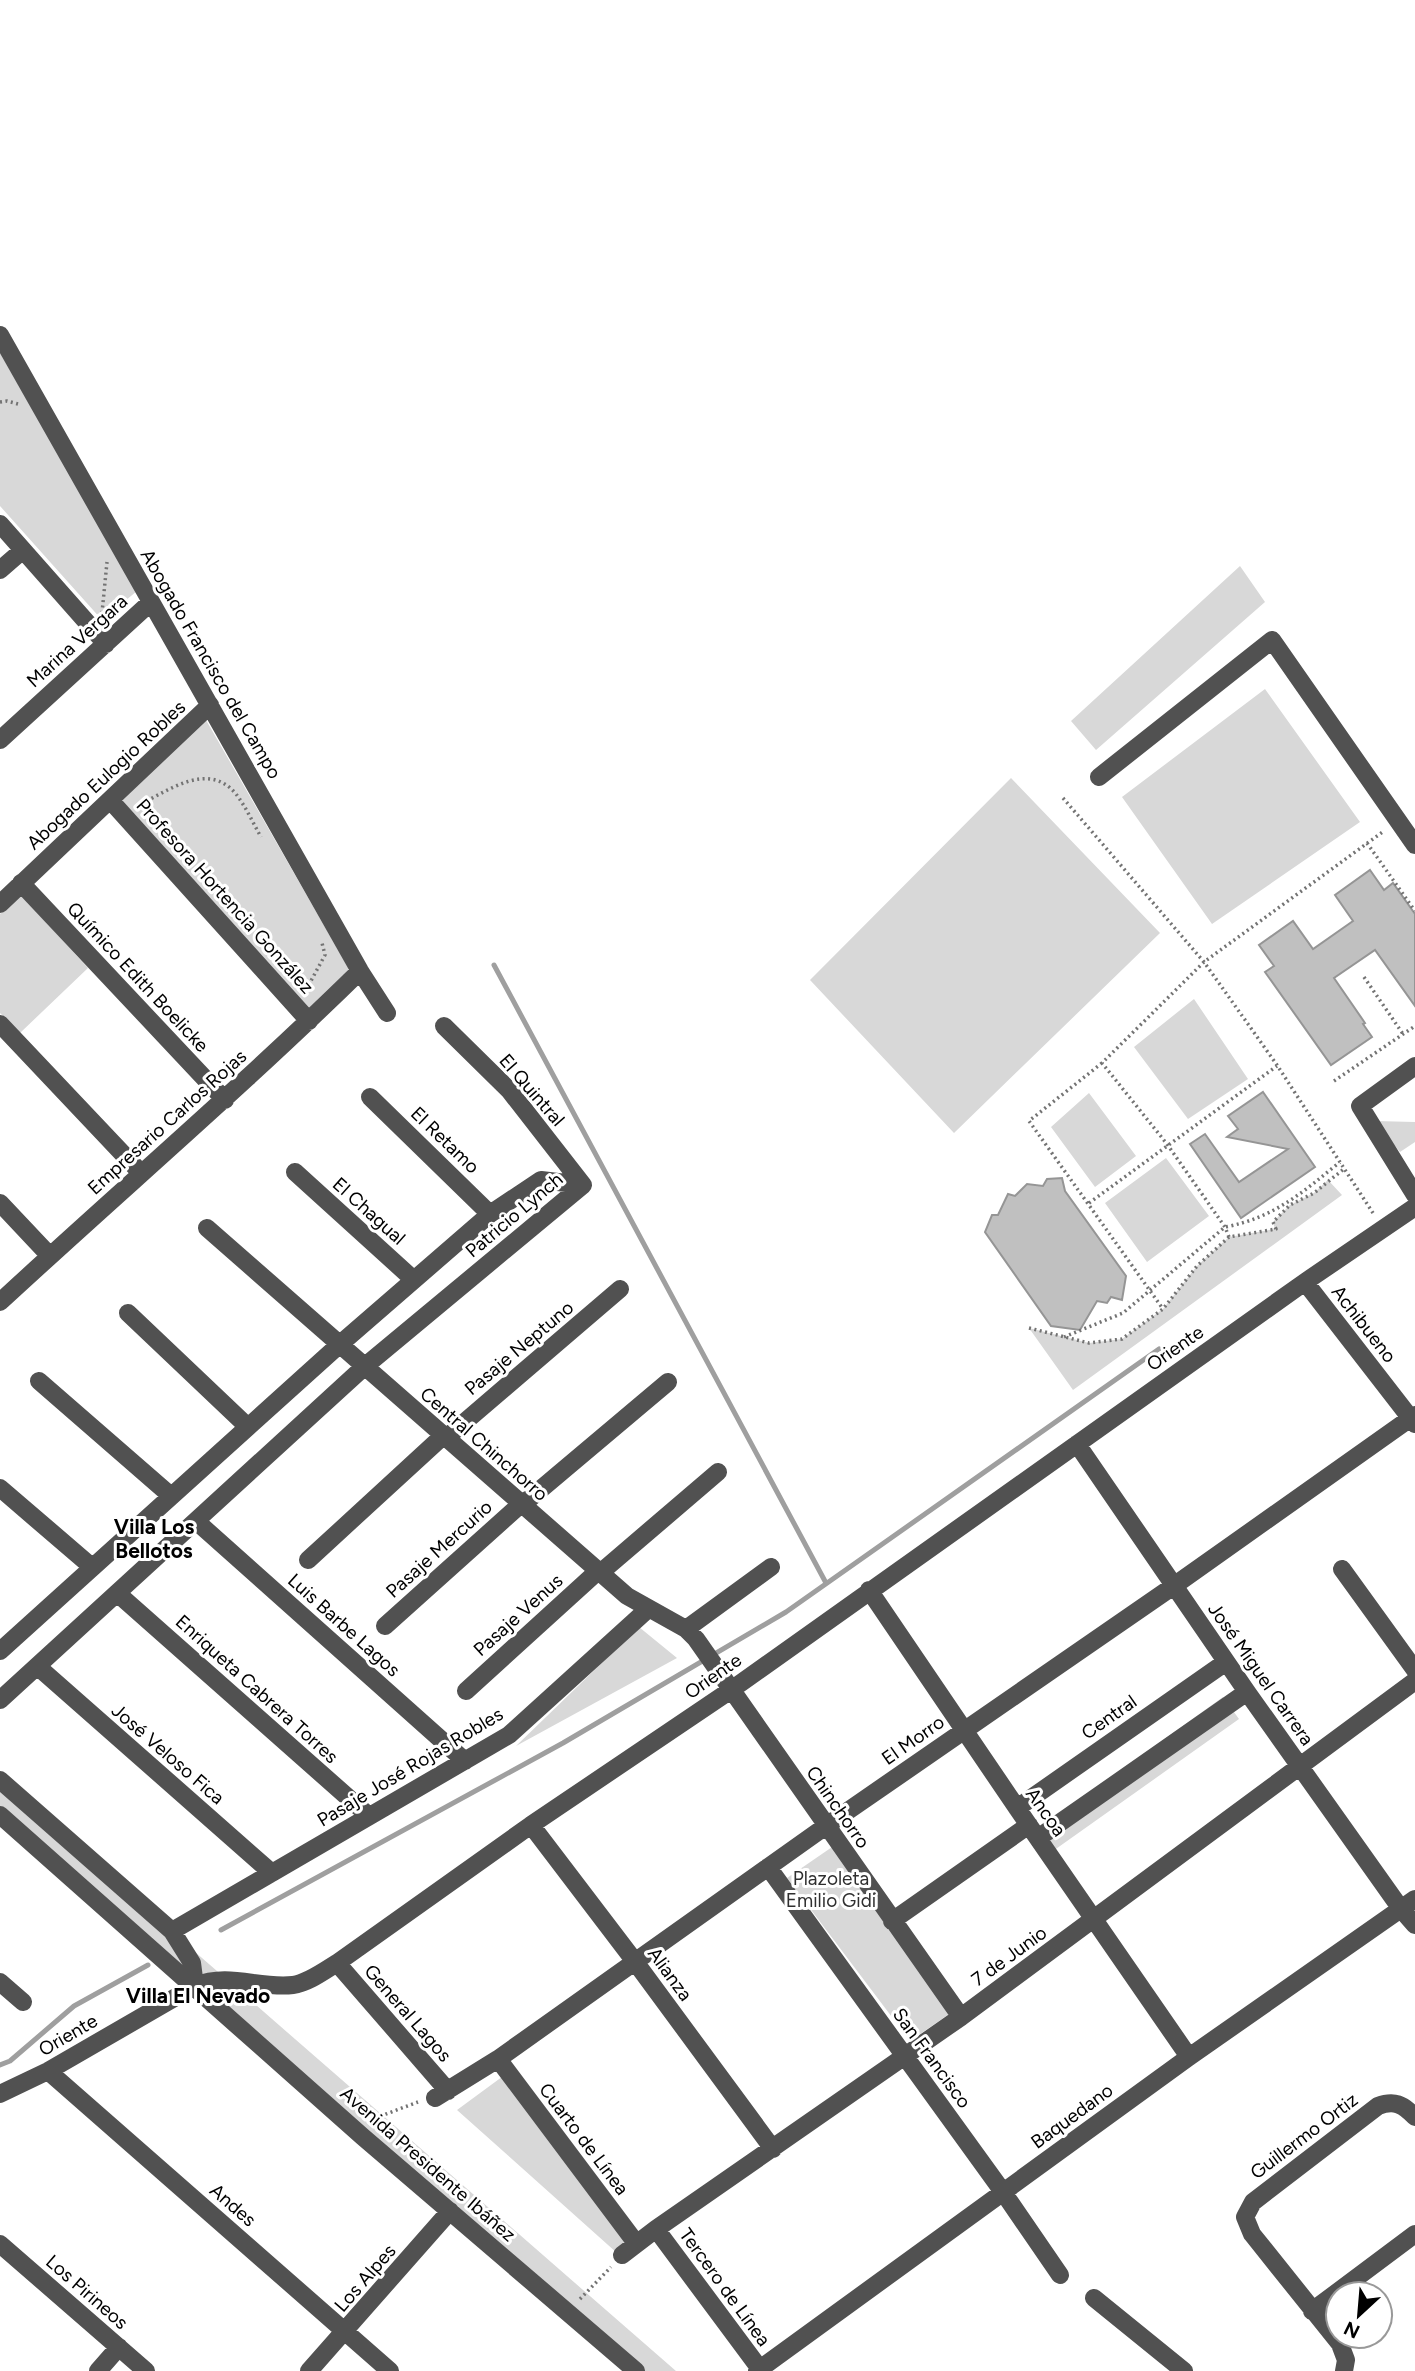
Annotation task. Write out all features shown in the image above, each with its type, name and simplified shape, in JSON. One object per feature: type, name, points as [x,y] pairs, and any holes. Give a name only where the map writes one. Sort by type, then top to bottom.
[{"type":"street","name":"Abogado Francisco del Campo","points":[[0,335],[360,971],[387,1013]]},
{"type":"street","points":[[0,524],[106,644]]},
{"type":"street","points":[[0,570],[23,550]]},
{"type":"street","name":"Marina Vergara","points":[[0,740],[151,602]]},
{"type":"street","points":[[1099,777],[1272,640],[1415,845]]},
{"type":"street","name":"Abogado Eulogio Robles","points":[[0,904],[210,705]]},
{"type":"street","name":"Profesora Hortencia González","points":[[110,800],[303,1014]]},
{"type":"street","name":"Químico Edith Boelicke","points":[[22,883],[225,1100]]},
{"type":"street","name":"Empresario Carlos Rojas","points":[[0,1302],[141,1172],[225,1100],[303,1014],[360,971]]},
{"type":"street","points":[[0,1024],[141,1172]]},
{"type":"street","name":"El Quintral","points":[[444,1026],[509,1090],[583,1185]]},
{"type":"street","points":[[1415,1066],[1360,1106],[1415,1195]]},
{"type":"street","name":"El Retamo","points":[[370,1097],[490,1214]]},
{"type":"street","name":"El Chagual","points":[[295,1172],[414,1280]]},
{"type":"street","name":"Patricio Lynch","points":[[3,1642],[92,1567],[247,1426],[490,1214],[541,1180],[583,1185]]},
{"type":"street","name":"Patricio Lynch","points":[[0,1700],[364,1367],[583,1185]]},
{"type":"street","points":[[0,1203],[50,1256]]},
{"type":"street","name":"Oriente","points":[[0,2094],[48,2071],[195,1986],[210,1980],[229,1979],[295,1985],[315,1977],[531,1825],[731,1690],[1305,1282],[1415,1207]]},
{"type":"street","name":"Central Chinchorro","points":[[207,1228],[632,1600],[691,1634],[731,1690]]},
{"type":"street","name":"Achibueno","points":[[1305,1282],[1414,1419]]},
{"type":"street","name":"Pasaje Neptuno","points":[[308,1560],[444,1437],[620,1289]]},
{"type":"street","points":[[128,1313],[247,1426]]},
{"type":"street","points":[[39,1381],[170,1495]]},
{"type":"street","name":"Pasaje Mercurio","points":[[385,1626],[521,1504],[668,1382]]},
{"type":"street","name":"El Morro","points":[[442,2095],[498,2059],[826,1826],[1414,1419]]},
{"type":"street","name":"José Miguel Carrera","points":[[1077,1444],[1300,1768],[1408,1904],[1415,1925]]},
{"type":"street","name":"Pasaje Venus","points":[[466,1691],[599,1572],[718,1472]]},
{"type":"street","points":[[0,1488],[92,1567]]},
{"type":"street","name":"Luis Barbe Lagos","points":[[196,1521],[465,1760]]},
{"type":"street","points":[[691,1634],[771,1567]]},
{"type":"street","points":[[1342,1569],[1415,1670]]},
{"type":"street","name":"Ancoa","points":[[869,1590],[1189,2057]]},
{"type":"street","name":"Enriqueta Cabrera Torres","points":[[117,1593],[369,1816]]},
{"type":"street","name":"Pasaje José Rojas Robles","points":[[172,1931],[509,1735],[648,1609]]},
{"type":"street","name":"Central","points":[[1017,1808],[1226,1662]]},
{"type":"street","name":"José Veloso Fica","points":[[37,1666],[272,1873]]},
{"type":"street","name":"7 de Junio","points":[[622,2255],[961,2017],[1415,1681]]},
{"type":"street","name":"Chinchorro","points":[[731,1690],[961,2017]]},
{"type":"street","points":[[892,1921],[1034,1832],[1247,1692]]},
{"type":"street","points":[[0,1780],[172,1931],[192,1963],[195,1986]]},
{"type":"street","name":"Avenida Presidente Ibáñez","points":[[0,1815],[363,2137],[636,2371]]},
{"type":"street","name":"Alianza","points":[[531,1825],[773,2149]]},
{"type":"street","name":"San Francisco","points":[[768,1867],[1060,2275]]},
{"type":"street","name":"Baquedano","points":[[759,2370],[1189,2057],[1408,1904]]},
{"type":"street","name":"General Lagos","points":[[337,1963],[442,2095]]},
{"type":"street","points":[[0,1982],[23,2002]]},
{"type":"street","name":"Cuarto de Línea","points":[[498,2059],[636,2243]]},
{"type":"street","name":"Andes","points":[[48,2071],[390,2371]]},
{"type":"street","name":"Guillermo Ortiz","points":[[1312,2311],[1252,2234],[1245,2217],[1253,2202],[1378,2106],[1389,2102],[1398,2104],[1415,2117]]},
{"type":"street","name":"Los Alpes","points":[[309,2371],[450,2211]]},
{"type":"street","name":"Tercero de Línea","points":[[656,2229],[759,2370]]},
{"type":"street","points":[[1344,2371],[1346,2360],[1340,2344],[1312,2311],[1415,2234]]},
{"type":"street","name":"Los Pirineos","points":[[0,2244],[146,2371]]},
{"type":"street","points":[[1094,2298],[1184,2371]]},
{"type":"street","points":[[98,2371],[119,2347]]},
{"type":"path","points":[[0,401],[13,402],[24,408]]},
{"type":"path","points":[[92,628],[102,620],[107,554]]},
{"type":"path","points":[[122,813],[196,778],[220,780],[235,794],[264,841]]},
{"type":"path","points":[[1063,798],[1204,962],[1278,1065],[1384,1230]]},
{"type":"path","points":[[1163,1309],[1029,1121],[1102,1063],[1204,962],[1398,822]]},
{"type":"path","points":[[1367,843],[1415,911]]},
{"type":"path","points":[[303,1014],[325,955],[321,936]]},
{"type":"path","points":[[1364,977],[1404,1034]]},
{"type":"path","points":[[1334,1081],[1415,1026]]},
{"type":"path","points":[[1102,1063],[1167,1144],[1226,1227],[1229,1237]]},
{"type":"path","points":[[1089,1203],[1278,1065]]},
{"type":"path","points":[[1062,1338],[1123,1314],[1226,1227],[1271,1214],[1341,1162]]},
{"type":"path","points":[[1030,1328],[1089,1343],[1122,1339],[1163,1309],[1197,1266],[1229,1237],[1276,1229],[1273,1222],[1290,1205],[1314,1193],[1345,1168]]},
{"type":"path","points":[[363,2137],[378,2117],[442,2095]]},
{"type":"path","points":[[568,2311],[622,2255]]},
{"type":"green space","points":[[0,353],[137,591],[102,620],[0,506]]},
{"type":"green space","points":[[1240,566],[1265,602],[1096,750],[1071,721]]},
{"type":"green space","points":[[1265,689],[1360,822],[1212,924],[1122,797]]},
{"type":"green space","points":[[206,720],[349,969],[308,1009],[121,799]]},
{"type":"green space","points":[[1011,778],[1160,933],[954,1133],[810,980]]},
{"type":"green space","points":[[20,894],[88,968],[20,1033],[0,1013],[0,914]]},
{"type":"green space","points":[[1194,999],[1248,1079],[1188,1119],[1134,1047]]},
{"type":"green space","points":[[1089,1093],[1136,1156],[1095,1187],[1051,1127]]},
{"type":"green space","points":[[1375,1121],[1415,1122],[1415,1142],[1400,1152]]},
{"type":"green space","points":[[1166,1158],[1209,1216],[1147,1262],[1105,1203]]},
{"type":"green space","points":[[1328,1180],[1342,1195],[1073,1390],[1029,1328],[1089,1343],[1122,1339],[1163,1309],[1197,1266],[1229,1237],[1275,1229],[1273,1222],[1290,1205],[1314,1193]]},
{"type":"green space","points":[[639,1627],[677,1658],[516,1746]]},
{"type":"green space","points":[[1223,1697],[1239,1719],[1053,1851],[1038,1830]]},
{"type":"green space","points":[[0,1782],[676,2371],[642,2371],[0,1808]]},
{"type":"green space","name":"Plazoleta Emilio Gidi","points":[[835,1845],[952,2012],[910,2041],[787,1878]]},
{"type":"green space","points":[[510,2071],[631,2241],[617,2253],[457,2110]]},
{"type":"building","points":[[1370,870],[1384,890],[1393,883],[1415,914],[1415,1006],[1375,950],[1334,978],[1372,1037],[1331,1065],[1265,972],[1274,966],[1259,945],[1293,921],[1313,949],[1353,921],[1335,895]]},
{"type":"building","points":[[1263,1092],[1315,1167],[1241,1218],[1190,1144],[1205,1134],[1239,1182],[1288,1149],[1227,1137],[1238,1129],[1228,1116]]},
{"type":"building","points":[[1062,1178],[1065,1191],[1126,1276],[1122,1300],[1111,1297],[1107,1303],[1097,1301],[1080,1330],[1051,1326],[985,1232],[992,1215],[998,1215],[1008,1194],[1015,1196],[1027,1184],[1043,1186],[1047,1179]]},
{"type":"waterway","points":[[494,965],[826,1583]]},
{"type":"waterway","points":[[221,1930],[563,1743],[786,1612],[1159,1349]]},
{"type":"waterway","points":[[0,2065],[10,2061],[74,2006],[148,1965]]},
{"type":"district","name":"Villa Los Bellotos","points":[[154,1538]]},
{"type":"district","name":"Villa El Nevado","points":[[198,1995]]}]
